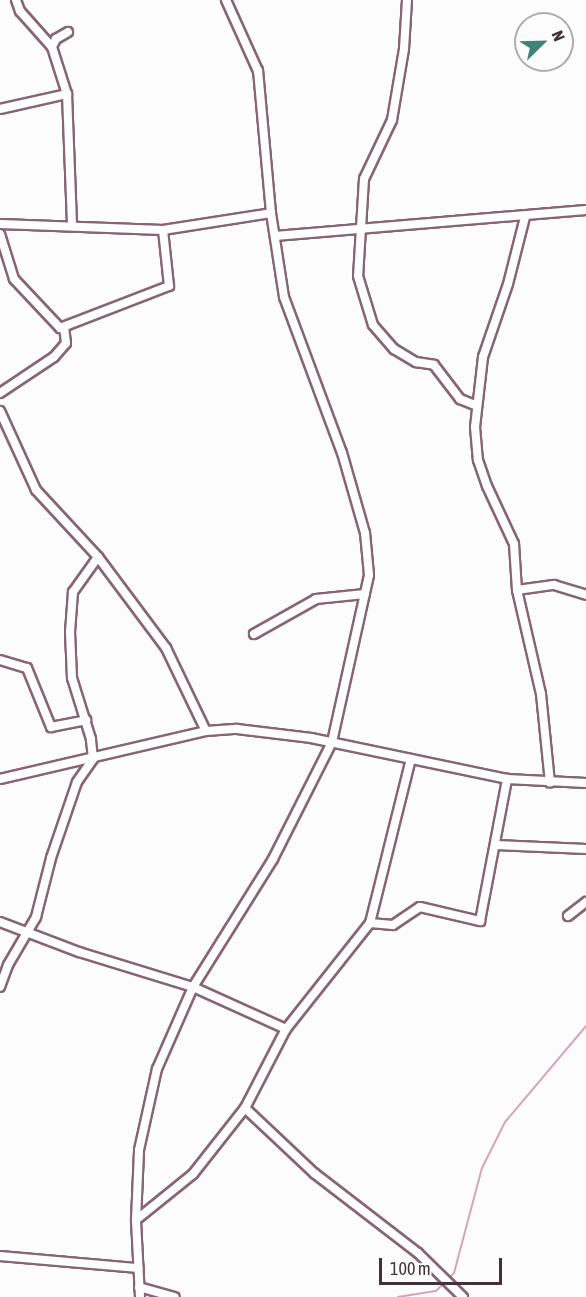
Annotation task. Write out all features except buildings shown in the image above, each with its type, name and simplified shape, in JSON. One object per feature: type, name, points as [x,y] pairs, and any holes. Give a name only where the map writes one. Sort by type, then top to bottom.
[{"type":"street","points":[[16,0],[20,11],[52,47],[67,94],[72,226]]},
{"type":"street","points":[[140,1297],[136,1220],[139,1150],[147,1107],[170,1037],[193,987],[273,859],[332,742],[369,565],[364,532],[331,417],[290,319],[271,213],[258,71],[226,0]]},
{"type":"street","points":[[407,0],[404,49],[392,120],[364,179],[358,276],[373,325],[394,349],[417,362],[434,365],[460,399],[475,405]]},
{"type":"street","points":[[52,47],[56,39],[68,32]]},
{"type":"street","points":[[0,109],[67,94]]},
{"type":"street","points":[[275,236],[362,231],[586,210]]},
{"type":"street","points":[[0,224],[163,230],[271,213]]},
{"type":"street","points":[[525,217],[511,276],[483,357],[475,405],[478,460],[514,544],[517,590],[541,694],[550,783]]},
{"type":"street","points":[[0,234],[14,279],[60,328],[169,286],[163,230]]},
{"type":"street","points":[[0,393],[54,357],[66,343],[64,327]]},
{"type":"street","points":[[0,411],[36,490],[98,557],[166,648],[206,730]]},
{"type":"street","points":[[0,987],[8,965],[28,934],[77,782],[93,759],[86,720],[72,678],[70,632],[74,592],[98,557]]},
{"type":"street","points":[[517,590],[554,585],[586,595]]},
{"type":"street","points":[[254,634],[316,599],[364,594]]},
{"type":"street","points":[[0,660],[27,668],[51,727],[86,720]]},
{"type":"street","points":[[0,779],[93,759],[206,730],[267,731],[332,742],[507,779],[550,783],[586,783]]},
{"type":"street","points":[[136,1220],[193,1174],[245,1108],[286,1029],[370,923],[411,759]]},
{"type":"street","points":[[370,923],[388,926],[420,907],[480,921],[507,779]]},
{"type":"street","points":[[496,845],[586,849]]},
{"type":"street","points":[[568,916],[586,902]]},
{"type":"street","points":[[0,922],[28,934],[193,987],[286,1029]]},
{"type":"street","points":[[245,1108],[314,1173],[441,1275],[463,1297]]},
{"type":"street","points":[[0,1256],[138,1268]]},
{"type":"street","points":[[139,1287],[175,1297]]},
{"type":"waterway","points":[[448,1279],[454,1273],[482,1168],[505,1122],[586,1026]]},
{"type":"waterway","points":[[398,1297],[436,1291],[444,1283]]}]
